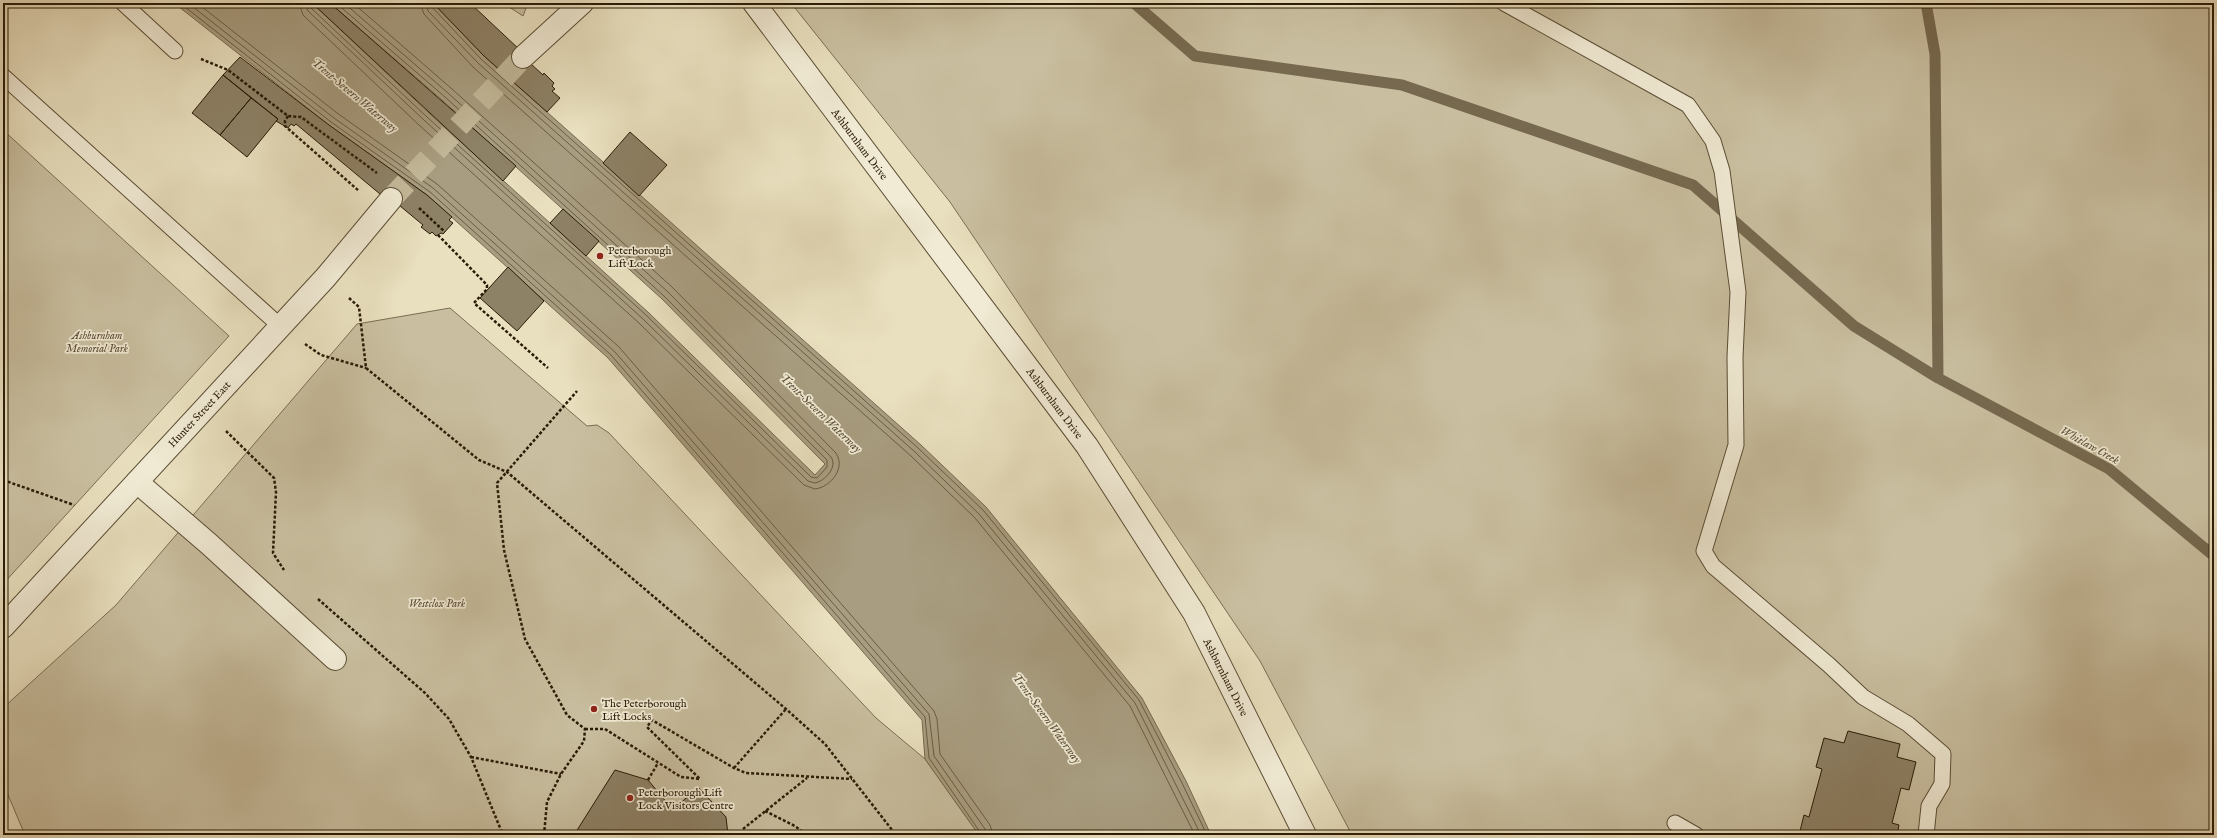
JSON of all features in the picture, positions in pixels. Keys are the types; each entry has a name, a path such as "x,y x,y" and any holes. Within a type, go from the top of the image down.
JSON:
{"street":[{"path":"523,57 582,3"},
{"name":"Ashburnham Drive","path":"754,3 1087,446 1194,613 1305,835"},
{"name":"Hunter Street East","path":"3,627 326,277 391,199"},
{"path":"137,482 209,544 335,659"}],"lane":[{"path":"123,3 175,51"},
{"path":"1504,3 1688,105 1713,141 1722,171 1734,247 1738,292 1735,357 1736,445 1704,551 1713,566 1829,665 1863,697 1908,724 1943,754 1942,784 1929,806 1926,835"},
{"path":"3,76 280,326"},
{"path":"1675,823 1696,835"}],"path":[{"path":"175,51 220,65 288,116 301,117 380,175"},
{"path":"288,116 284,121 285,126 364,195"},
{"path":"414,203 445,232"},
{"path":"438,235 487,285 487,289 474,303 548,368"},
{"path":"326,277 359,307 366,368"},
{"path":"280,326 321,355 366,368 479,460 507,472 826,744 896,835"},
{"path":"577,391 497,483 504,550 525,639 567,715 585,729 605,729 681,777 700,779 647,727 652,720 734,768 746,773 852,779"},
{"path":"204,410 274,478 276,492 273,554 286,571"},
{"path":"3,480 105,516"},
{"path":"315,597 425,693 449,719 471,757 503,835"},
{"path":"734,768 786,709"},
{"path":"544,835 547,802 561,774 584,741 585,729"},
{"path":"471,757 561,774"},
{"path":"648,780 658,762"},
{"path":"743,829 808,777"},
{"path":"765,811 795,826 807,835"}],"green space":[{"path":"503,3 528,3 523,16"},
{"path":"791,3 2214,3 2214,835 1352,835 1260,661 950,202"},
{"name":"Ashburnham Memorial Park","path":"3,130 229,336 3,584"},
{"name":"Westclox Park","path":"450,308 587,426 597,425 609,433 876,718 925,759 979,835 25,835 3,783 3,708 116,605 357,324"}],"water":[{"name":"Trent–Severn Waterway","path":"174,3 312,3 430,114 649,313 815,475 825,464 662,299 442,100 330,3 433,3 484,56 921,445 986,507 1142,698 1186,781 1211,835 979,835 925,759 922,720 608,358 427,195 329,125"}],"building":[{"path":"312,3 330,3 516,166 503,181"},
{"path":"433,3 470,3 521,51 519,53 554,83 552,86 555,89 552,91 560,98 547,112 484,56"},
{"path":"240,57 329,125 427,195 452,217 449,220 453,223 443,234 441,233 436,236 432,232 430,234 421,227 423,225 388,196 386,199 296,124 294,126 291,124 288,128 276,121 278,119 223,75"},
{"path":"223,75 251,98 220,135 192,113"},
{"path":"251,98 278,119 247,157 220,135"},
{"path":"630,132 667,165 639,196 603,163"},
{"path":"563,209 599,241 586,256 550,223"},
{"path":"508,267 544,301 517,331 480,298"},
{"path":"1848,731 1900,744 1897,757 1916,762 1909,790 1901,788 1892,823 1899,825 1897,835 1799,835 1804,815 1809,817 1822,769 1816,767 1824,738 1844,743"},
{"name":"Peterborough Lift Lock Visitors Centre","path":"615,770 648,780 673,810 698,787 726,817 728,835 574,835"}],"waterway":[{"name":"Whitlaw Creek","path":"1134,3 1195,56 1402,85 1693,185 1854,326 1938,378 2109,469 2214,556"},
{"path":"1926,3 1935,54 1938,378"}],"tunnel":[{"path":"391,199 523,57"}],"place":[{"name":"Peterborough Lift Lock","path":"600,256"},
{"name":"The Peterborough Lift Locks","path":"594,709"},
{"name":"Peterborough Lift Lock Visitors Centre","path":"630,798"}]}
